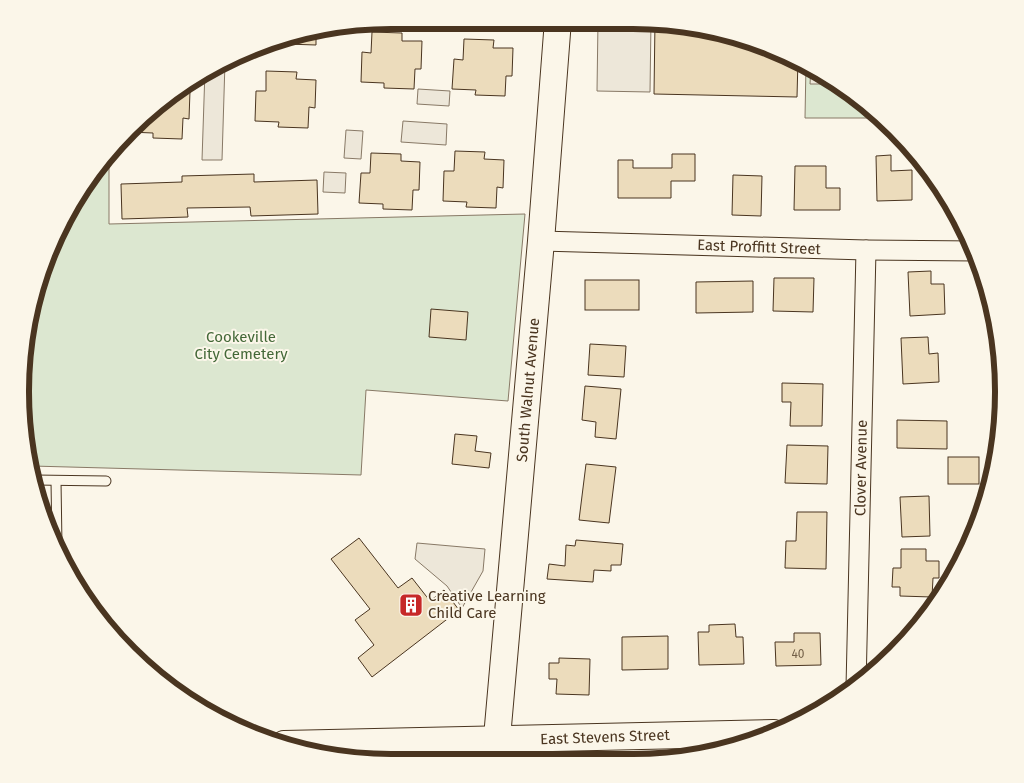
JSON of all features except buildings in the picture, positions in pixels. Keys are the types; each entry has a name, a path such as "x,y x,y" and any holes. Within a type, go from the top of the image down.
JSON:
{"street":[{"name":"South Walnut Avenue","path":"496,750 541,240 557,29"},
{"name":"East Proffitt Street","path":"541,240 866,250 967,251"},
{"name":"Clover Avenue","path":"856,676 866,250"},
{"name":"East Stevens Street","path":"311,745 496,750 751,734"}],"lane":[{"path":"40,480 106,481"},
{"path":"56,481 57,532"}],"green space":[{"path":"806,73 834,90 871,118 805,118"},
{"name":"Cookeville City Cemetery","path":"109,165 109,224 525,214 508,401 366,390 361,475 37,466 32,439 29,392 32,344 41,298 56,253 66,231 77,210"}],"shaded area":[{"path":"598,29 651,30 650,92 597,91"},
{"path":"225,69 222,160 202,160 205,80"},
{"path":"811,75 825,84 810,84"},
{"path":"418,89 450,91 449,106 417,104"},
{"path":"403,121 447,124 446,145 401,142"},
{"path":"346,130 363,131 361,159 344,158"},
{"path":"324,172 346,173 345,193 323,192"},
{"path":"417,543 485,549 483,571 462,608 447,586 415,559"}],"place":[{"name":"Creative Learning Child Care","path":"411,605"}]}
